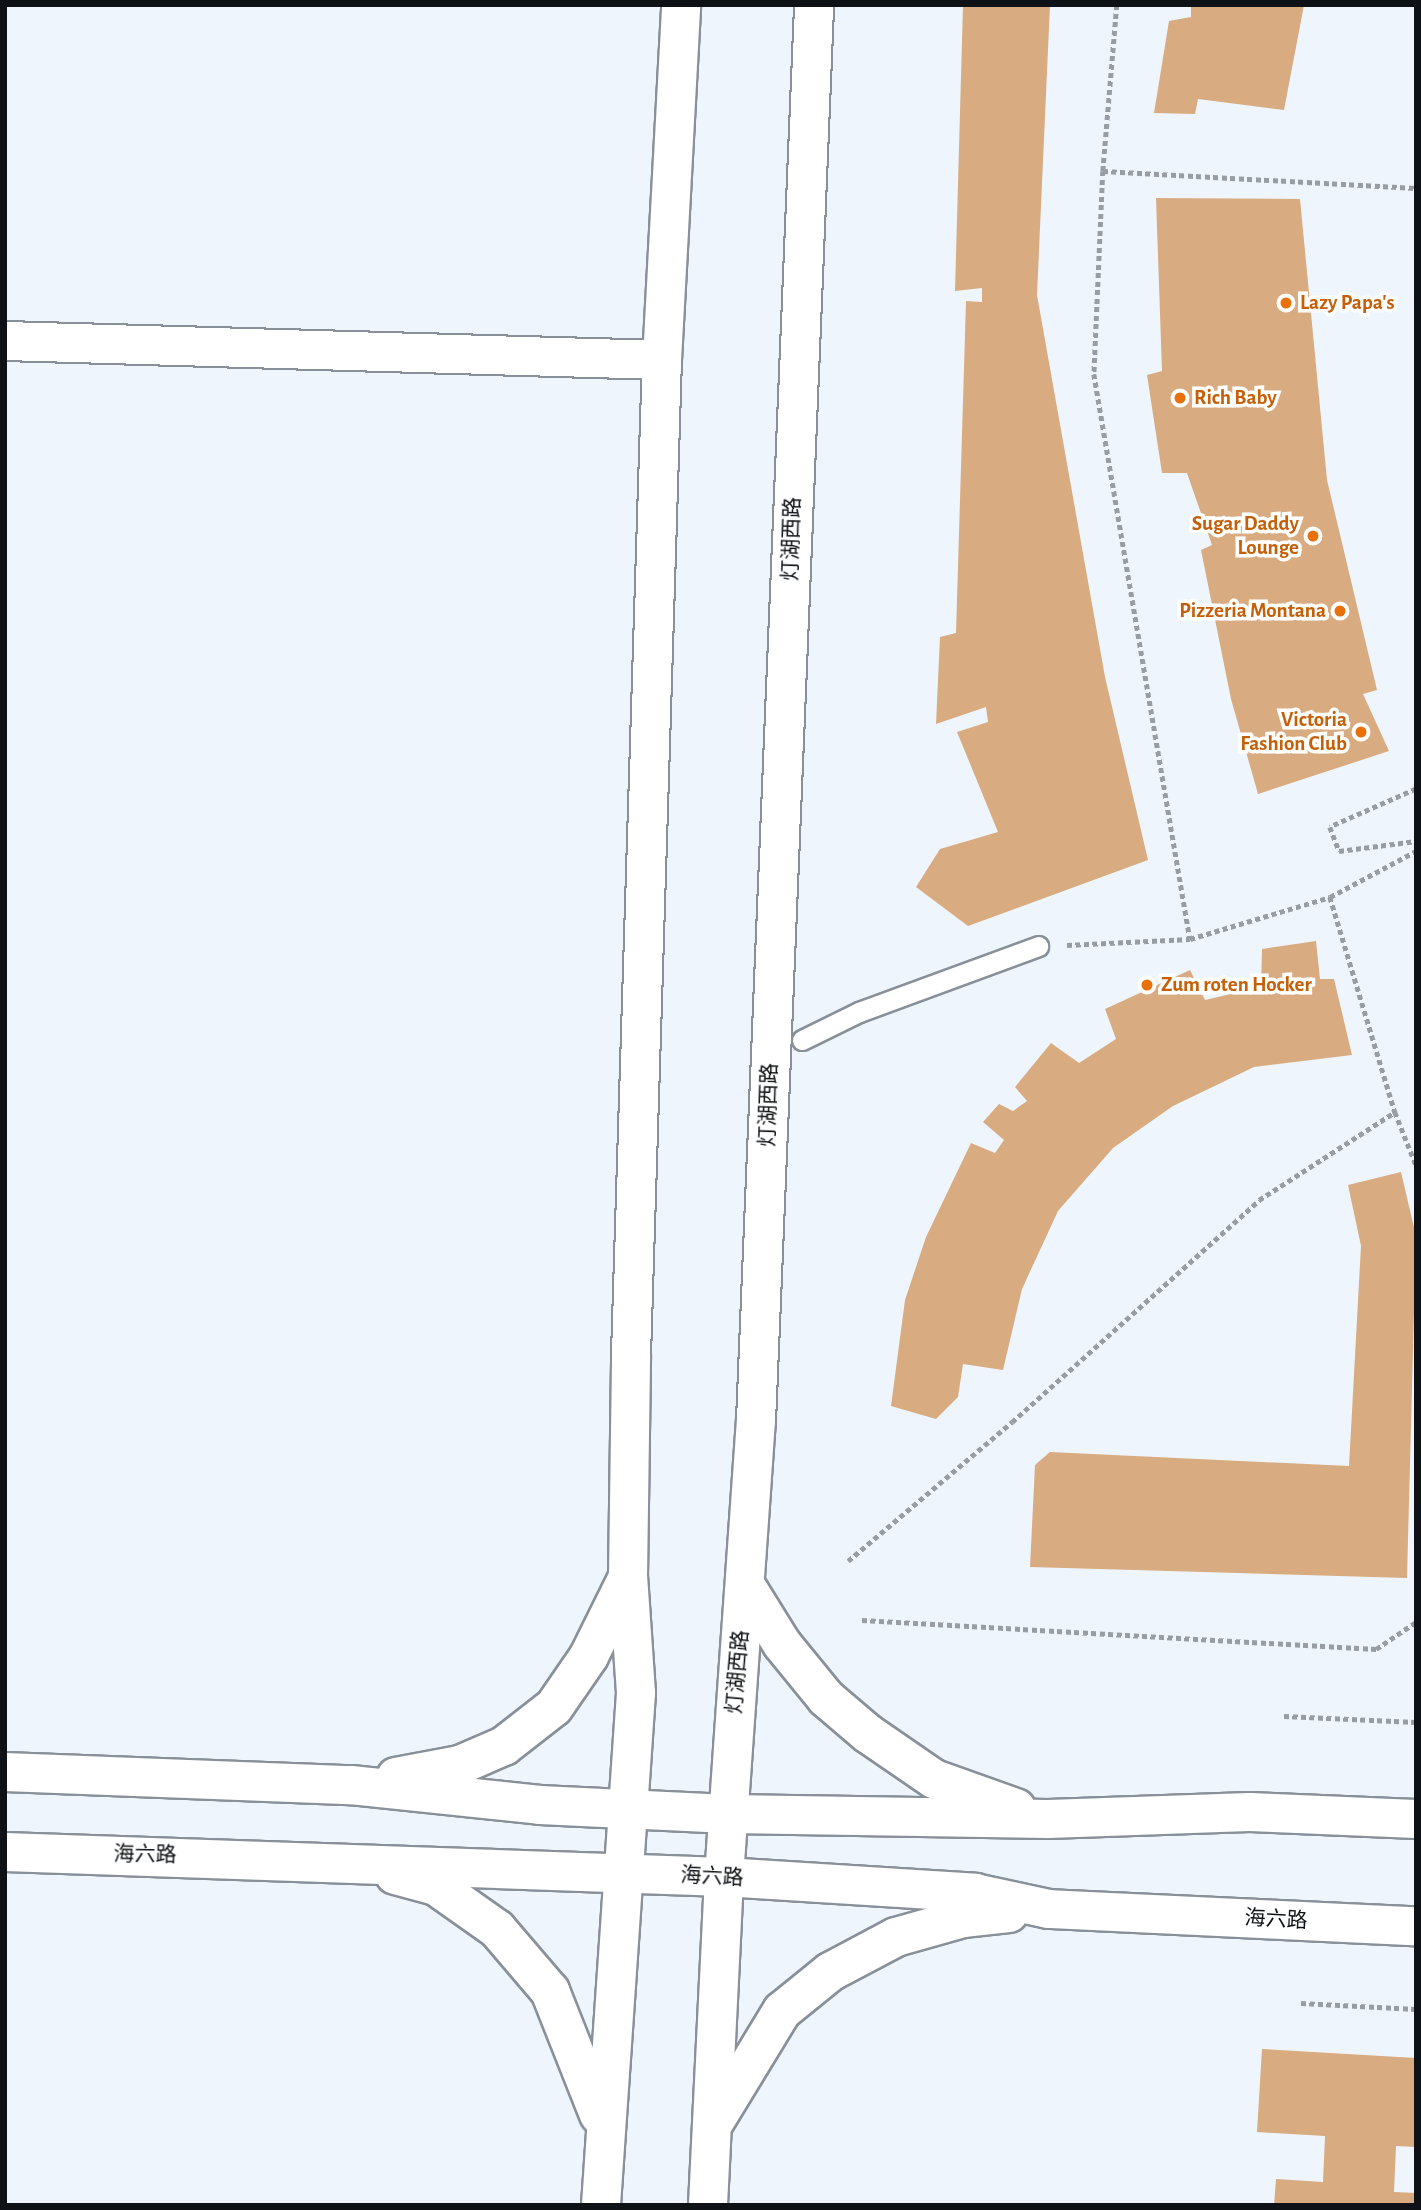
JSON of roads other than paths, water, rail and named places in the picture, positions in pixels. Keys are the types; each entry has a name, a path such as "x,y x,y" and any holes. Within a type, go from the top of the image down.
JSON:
{"main road":[{"path":"601,2205 603,2124 625,1873 636,1692 628,1577 662,360 681,5"},
{"name":"灯湖西路","path":"708,2205 724,1877 746,1586 814,5"},
{"path":"5,341 662,360"},
{"path":"351,1785 460,1765 504,1746 554,1707 589,1656 628,1577"},
{"path":"746,1586 782,1644 826,1698 867,1733 934,1779 1048,1819"},
{"path":"5,1772 351,1785 628,1810 729,1814 1048,1819 1250,1812 1416,1819"},
{"name":"海六路","path":"5,1852 343,1860 724,1877 975,1893 1049,1909 1416,1926"},
{"path":"343,1860 436,1886 497,1929 550,1991 603,2124"},
{"path":"712,2126 782,2011 830,1972 896,1937 963,1917 1049,1909"}],"lane":[{"path":"802,1040 859,1012 1038,946"}],"place":[{"name":"Lazy Papa's","path":"1286,303"},
{"name":"Rich Baby","path":"1180,398"},
{"name":"Sugar Daddy Lounge","path":"1313,536"},
{"name":"Pizzeria Montana","path":"1340,611"},
{"name":"Victoria Fashion Club","path":"1361,732"},
{"name":"Zum roten Hocker","path":"1147,985"}]}
